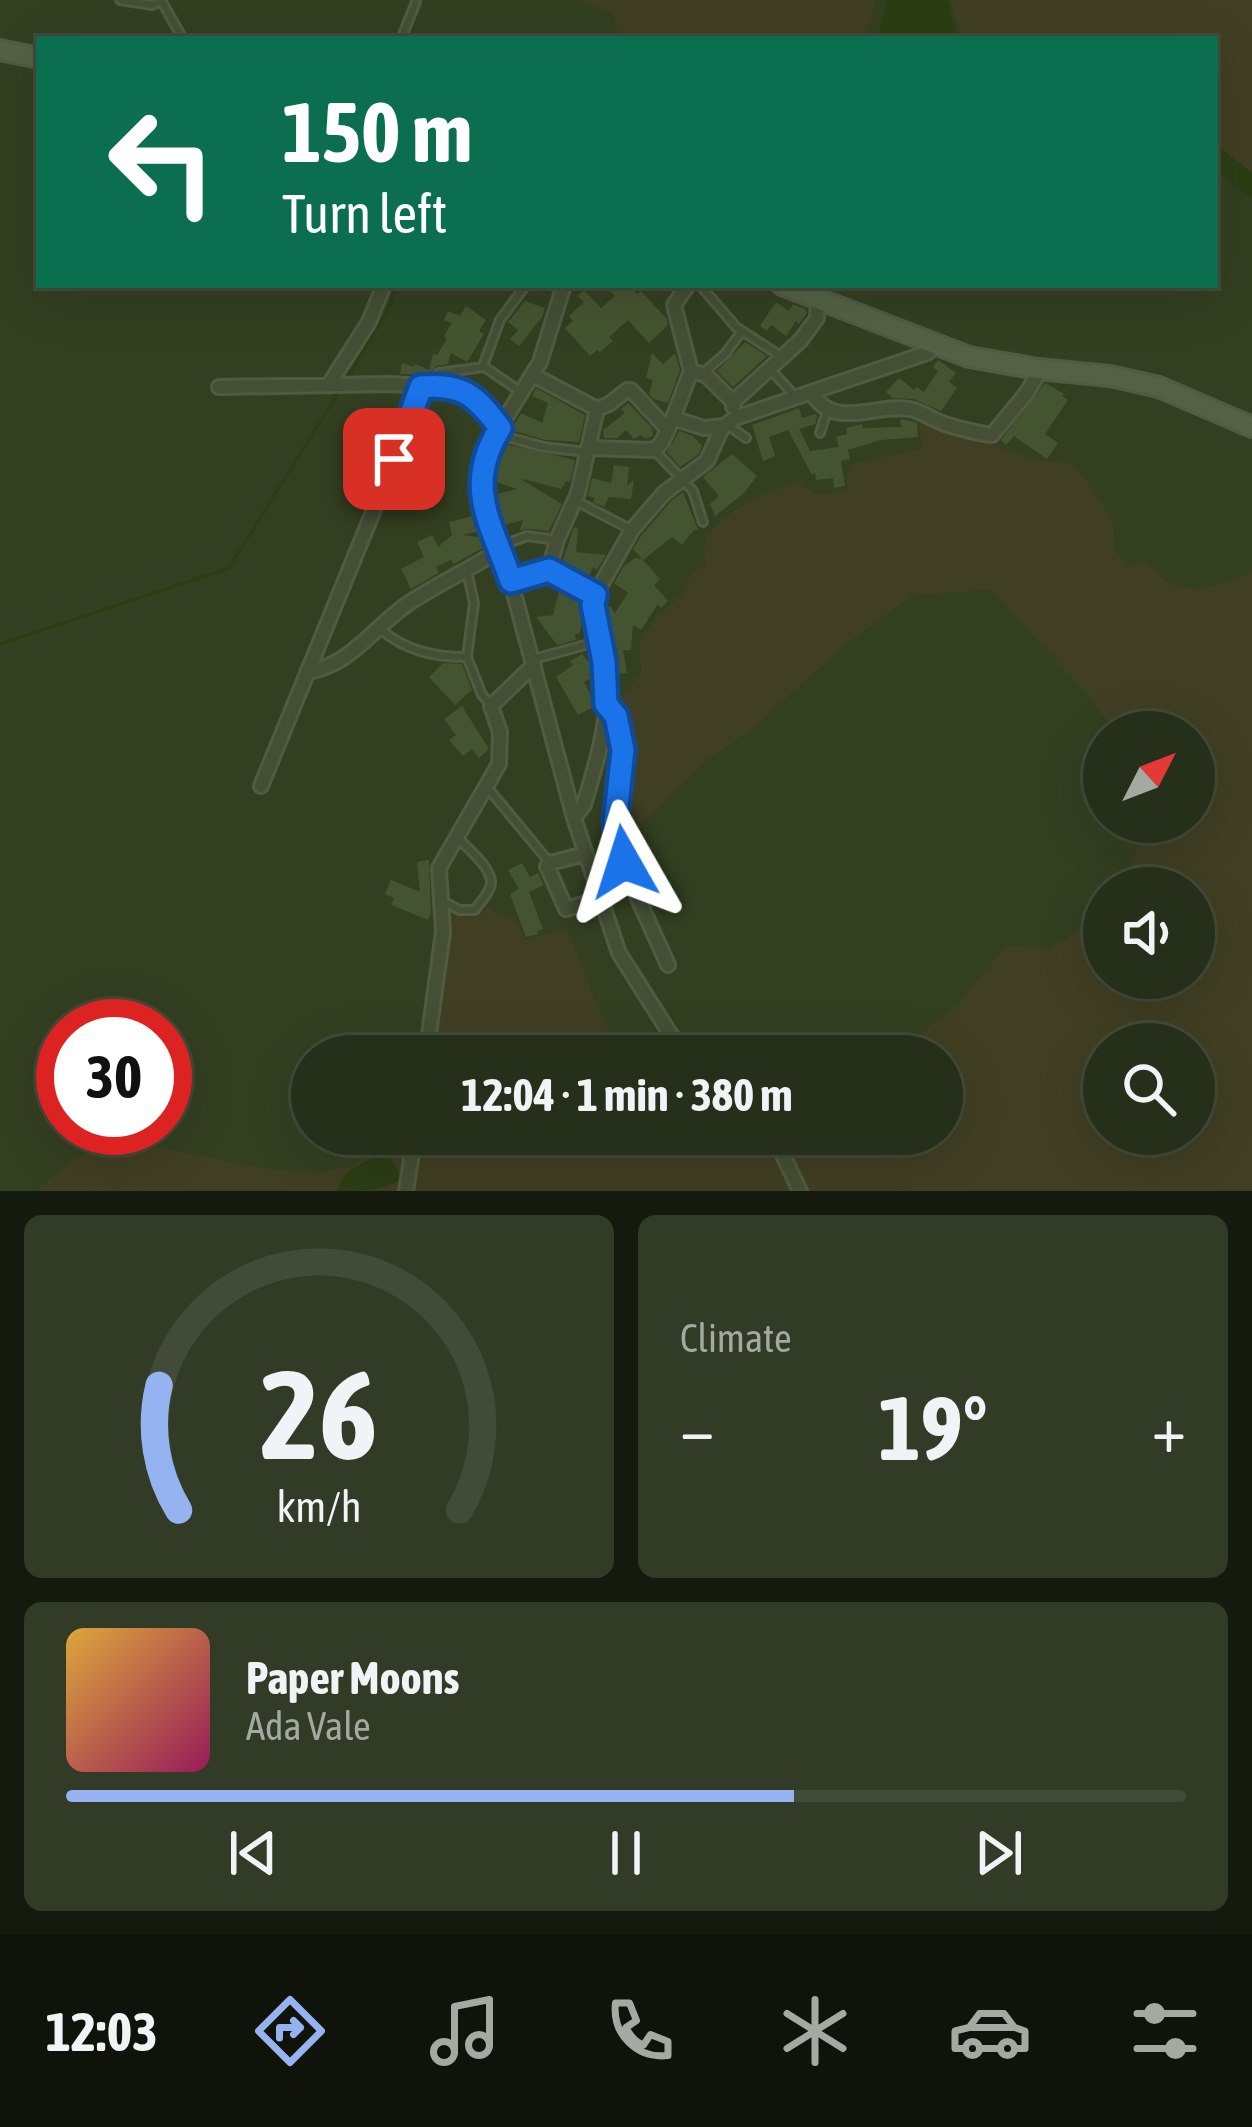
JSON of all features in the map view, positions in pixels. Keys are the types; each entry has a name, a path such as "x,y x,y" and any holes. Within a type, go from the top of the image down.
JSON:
{"main road":[{"path":"0,50 36,57"},
{"path":"790,288 969,357 1159,387 1252,427"}],"street":[{"path":"328,386 369,322 383,288"},
{"path":"563,288 545,350 486,461 482,499 511,581 600,899 620,953 671,1035"},
{"path":"686,288 674,305 697,372 733,402"},
{"path":"574,818 584,805 606,704 595,595 632,530 664,493 711,455 733,402 801,340 817,318 818,299"},
{"path":"595,595 549,570 556,539 574,501 597,409 631,390 670,424 704,428 927,353 936,345"},
{"path":"805,396 827,411 903,407 944,424 992,435 1041,370"},
{"path":"588,450 655,450 697,372"},
{"path":"533,375 597,409"},
{"path":"261,786 427,386"},
{"path":"219,387 452,386 479,402 499,431"},
{"path":"307,672 339,662 403,607 500,548"},
{"path":"429,1035 442,951 439,868 499,764 500,732 491,706 534,662"},
{"path":"606,704 616,716 623,750 617,838 668,965"},
{"path":"570,925 548,866 585,854"},
{"path":"566,909 600,899"},
{"path":"406,1191 412,1155"},
{"path":"783,1155 800,1191"}],"lane":[{"path":"120,0 152,5 161,1 181,36"},
{"path":"402,36 416,2"},
{"path":"484,367 500,320 524,288"},
{"path":"703,288 742,331 782,357"},
{"path":"697,372 725,355 742,331"},
{"path":"427,386 439,373 484,367 521,392"},
{"path":"770,369 805,396"},
{"path":"820,433 827,411"},
{"path":"727,423 746,438"},
{"path":"499,431 544,447 588,450"},
{"path":"655,450 698,500 703,522"},
{"path":"574,501 632,530"},
{"path":"500,548 527,536 556,539"},
{"path":"511,581 549,570"},
{"path":"467,571 474,603 467,657 491,706"},
{"path":"380,629 430,655 467,657"},
{"path":"534,662 600,641"},
{"path":"488,787 550,863"},
{"path":"439,900 459,910 475,910 490,888 485,870 457,837"}],"shaded area":[{"path":"580,0 874,0 872,19 863,36 619,36 612,12"},
{"path":"887,0 948,0 956,36 878,36"},
{"path":"950,0 1252,0 1252,178 1218,153 1218,36 961,36"},
{"path":"927,420 1031,459 1071,464 1113,522 1114,549 1129,565 1147,563 1171,584 1201,588 1252,571 1252,1191 809,1191 792,1155 963,1155 963,1035 917,1035 954,1009 1007,945 1050,949 1083,928 1083,999 1215,999 1215,867 1132,867 1139,843 1215,843 1215,711 1100,711 992,590 913,595 851,640 748,732 706,761 625,840 634,749 620,698 641,673 639,642 683,593 691,573 706,564 704,546 710,533 744,505 797,481 816,495 846,491 848,468 855,463 922,449 919,421"},
{"path":"488,906 516,921 525,940 566,929 611,1035 438,1035 449,945 446,912 480,916"},
{"path":"192,1154 316,1173 350,1167 367,1155 416,1159 417,1155 776,1155 793,1191 36,1191 84,1155"},
{"path":"385,1155 402,1179 380,1188 336,1191 346,1173"}],"building":[{"path":"608,288 641,291 668,325 649,343 628,320 609,337 613,341 590,356 565,328 573,321 569,316 584,302 578,296 584,290 601,308 615,296"},
{"path":"525,301 545,308 519,346 510,339 518,330 508,322"},
{"path":"776,302 789,311 793,304 807,313 786,336 771,325 767,331 760,326"},
{"path":"466,306 486,320 479,331 484,334 467,362 451,353 448,364 436,366 430,375 400,374 402,363 429,370 433,354 437,355 447,339 444,336 452,323 444,320 448,311 460,316"},
{"path":"745,342 767,356 733,387 717,371"},
{"path":"652,353 663,364 676,356 680,370 668,403 649,394 653,380 646,378"},
{"path":"938,360 956,373 949,382 957,388 941,411 886,392 899,378 924,392 938,371 933,367"},
{"path":"1045,383 1068,400 1045,434 1058,443 1047,459 1014,436 1006,445 1001,440"},
{"path":"536,388 585,415 579,442 545,440 511,430 521,413 542,423 548,403 532,396"},
{"path":"628,403 652,428 653,436 634,439 626,430 617,438 604,438 603,430 625,413 621,409"},
{"path":"799,408 802,418 816,414 815,424 799,429 810,451 839,447 836,437 847,434 846,428 862,424 863,428 901,427 900,419 917,422 918,437 881,440 848,450 850,459 841,461 845,486 834,488 833,478 816,480 812,475 788,430 769,437 775,456 763,461 752,425"},
{"path":"679,431 702,446 699,454 680,467 667,452"},
{"path":"505,444 575,460 570,482 561,489 519,478 562,504 549,531 520,530 523,520 501,526 493,495 517,489 496,482"},
{"path":"732,454 757,476 715,516 710,504 719,496 703,477"},
{"path":"614,465 629,467 627,486 634,480 631,499 609,497 604,507 588,496 592,478 611,483"},
{"path":"683,492 698,530 682,545 672,537 643,560 633,549"},
{"path":"473,516 481,531 463,535 484,538 486,546 454,564 451,560 436,567 439,573 411,589 401,569 424,557 417,542 432,535 438,547 452,535 449,522"},
{"path":"574,527 578,528 576,552 606,555 588,579 561,565"},
{"path":"635,558 642,559 660,579 654,585 668,601 661,608 658,604 641,630 633,625 631,650 623,650 627,673 616,674 610,647 617,646 608,635 612,633 606,626 605,610 610,606 615,613 628,593 614,583"},
{"path":"544,579 584,601 576,640 557,645 536,617 553,615 559,591 547,585 525,593 523,586"},
{"path":"582,654 594,668 584,682 596,706 578,715 556,677"},
{"path":"443,663 462,664 472,690 455,705 429,677"},
{"path":"462,706 489,749 479,758 472,749 463,756 449,740 456,735 444,719"},
{"path":"429,860 428,920 391,905 394,898 385,894 391,880 420,892 417,862"},
{"path":"522,863 530,877 538,873 544,885 529,892 543,929 526,937 510,894 519,889 508,870"}],"waterway":[{"path":"1218,159 1252,186"},
{"path":"347,379 388,310 395,288"},
{"path":"0,644 229,568 342,387"}],"route":[{"path":"394,459 421,387 452,386 466,392 500,428 486,461 482,499 511,581 549,570 595,595 606,704 616,716 623,750 615,823 624,862"}]}
